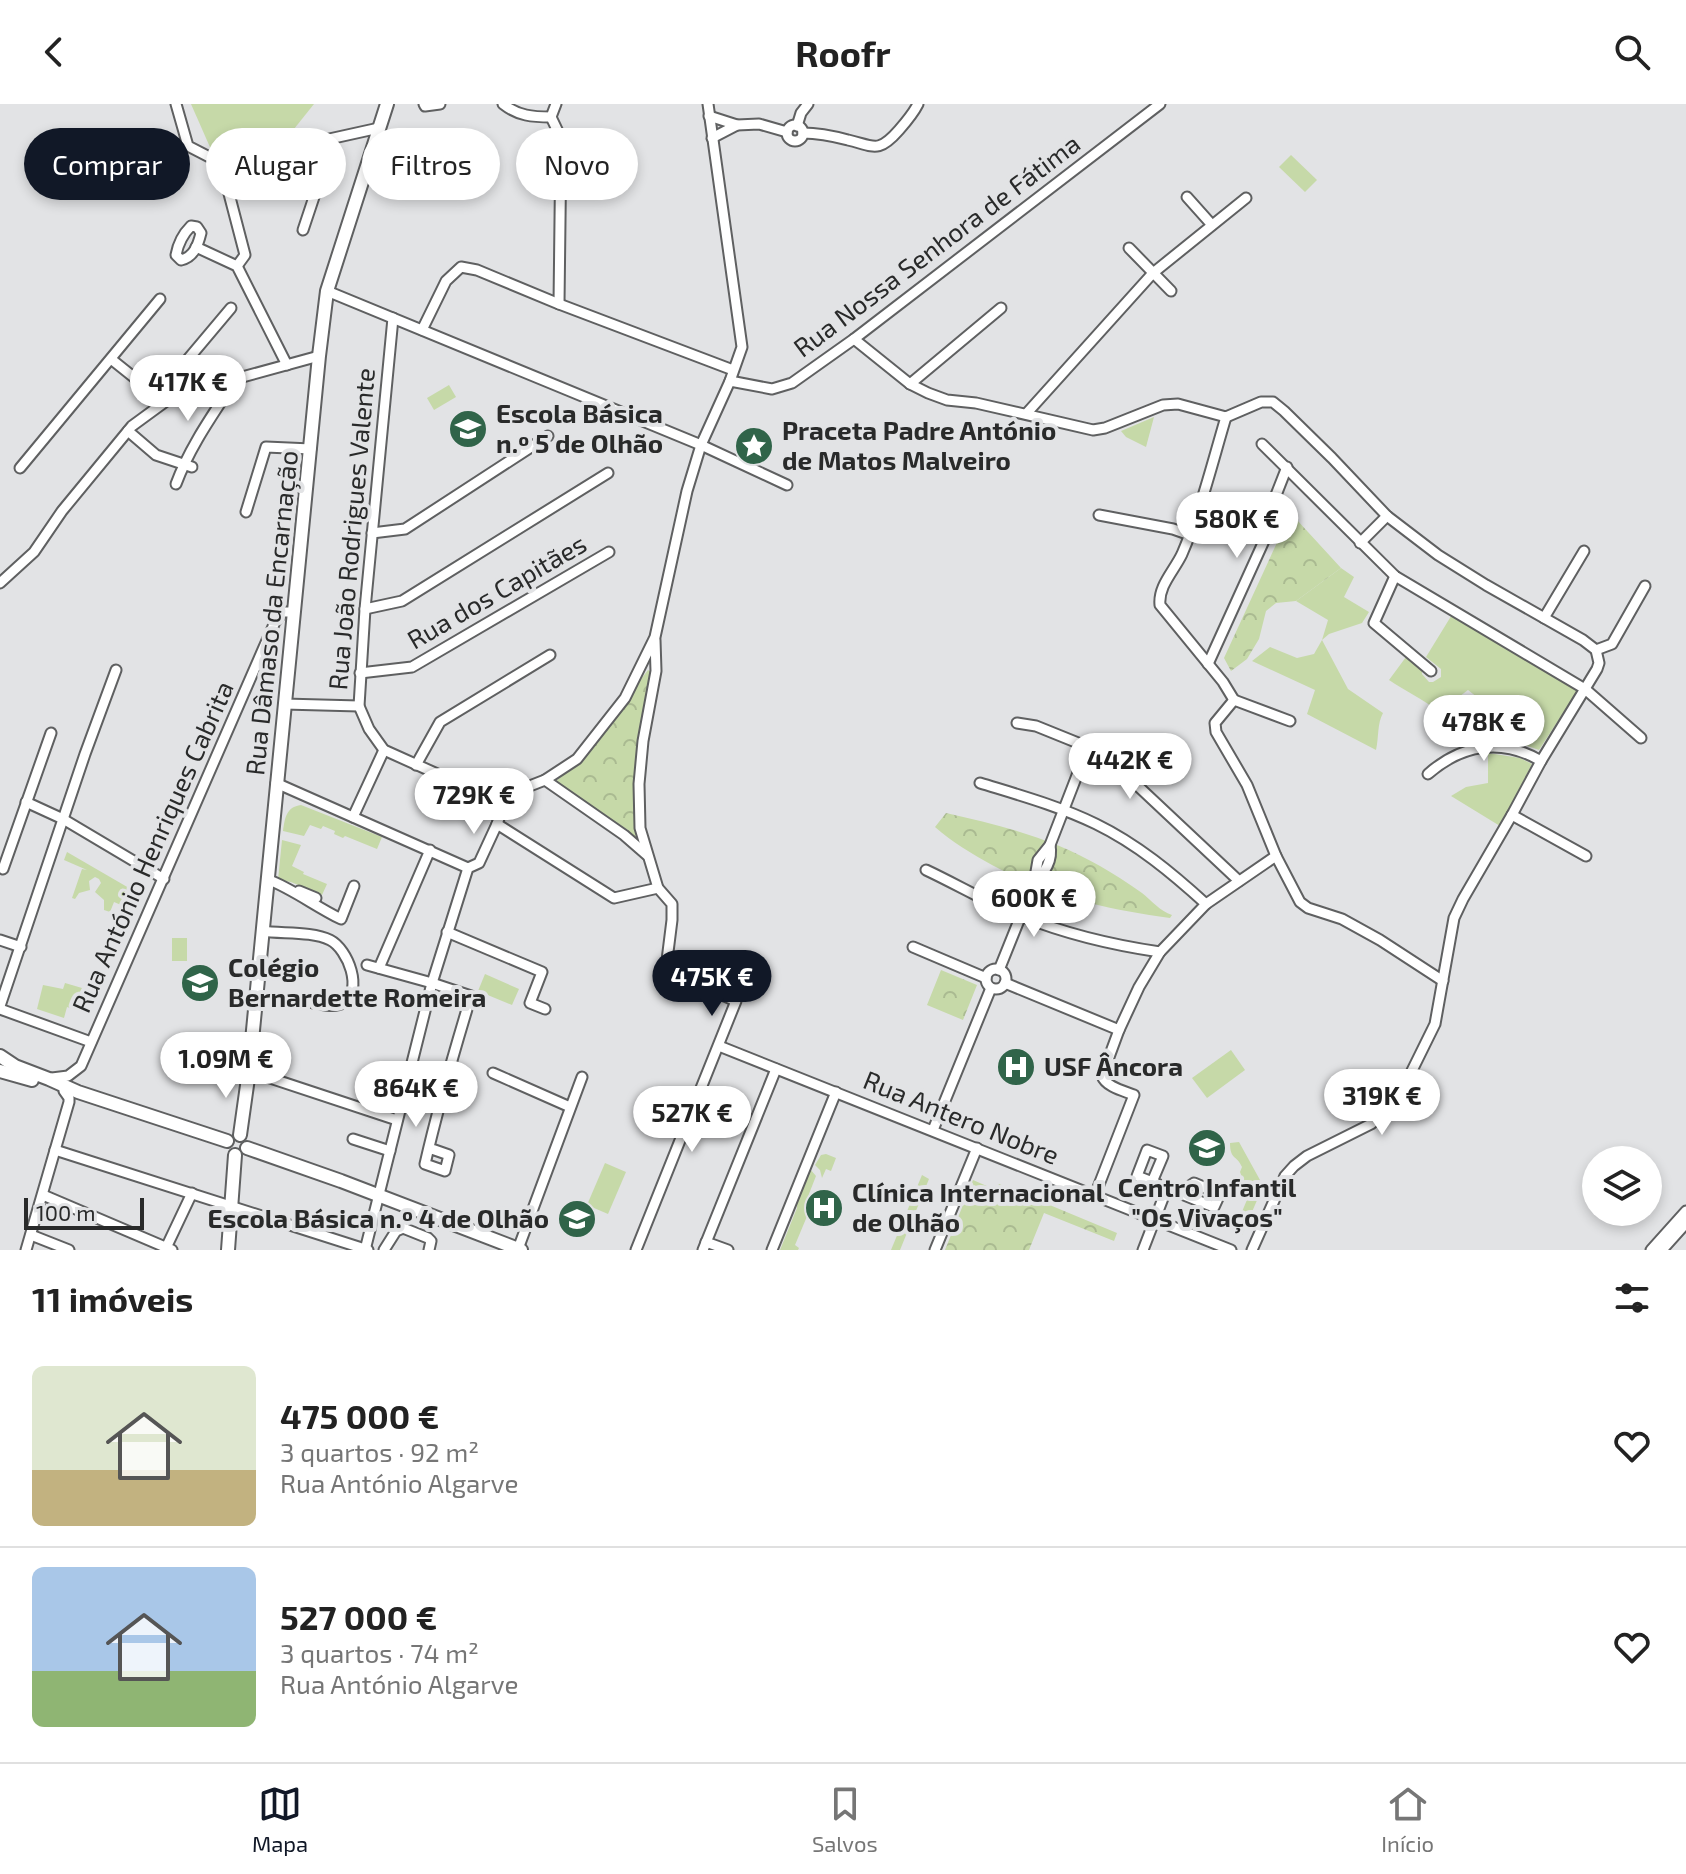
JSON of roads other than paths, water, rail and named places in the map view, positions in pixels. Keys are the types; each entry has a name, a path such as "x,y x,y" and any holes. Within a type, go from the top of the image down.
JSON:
{"main road":[{"name":"Rua Dâmaso da Encarnação","path":"379,128 387,104"},
{"name":"Rua Dâmaso da Encarnação","path":"240,1135 327,291 362,181"},
{"path":"0,1056 15,1066 78,1092 227,1141"},
{"path":"0,1071 64,1091 78,1092"},
{"path":"227,1141 234,1135 240,1135 247,1141 241,1152 228,1250"},
{"path":"227,1141 228,1150 379,1195 519,1249"},
{"path":"1660,1250 1686,1221"}],"street":[{"path":"176,104 188,146 206,155"},
{"path":"424,104 440,104"},
{"path":"503,104 531,117 551,117"},
{"path":"556,104 551,117 561,138 559,304"},
{"path":"55,1150 366,1250 432,983 468,868 479,863 504,804 522,789 545,780 577,759 625,698 655,637 682,514 701,445 742,347 708,104"},
{"path":"800,129 801,113 808,104"},
{"path":"709,116 737,125 759,124 787,132 790,127 850,140 867,147 890,139 918,104"},
{"name":"Rua Nossa Senhora de Fátima","path":"730,381 772,389 792,383 1160,104"},
{"path":"712,138 737,125"},
{"path":"1187,197 1212,225"},
{"path":"1026,414 1153,273 1246,198"},
{"path":"231,200 245,255 237,266"},
{"path":"303,230 313,200"},
{"path":"196,247 237,266 287,365"},
{"path":"1129,248 1171,291"},
{"path":"422,330 446,281 461,267 477,270 733,370"},
{"path":"327,291 701,445 787,485"},
{"path":"20,468 160,299"},
{"path":"0,583 34,552 62,511 132,426 161,399 231,308"},
{"path":"910,384 1001,308"},
{"name":"Rua João Rodrigues Valente","path":"384,750 369,729 359,706 365,609 393,318"},
{"path":"854,339 910,384 947,400 976,403 1093,430 1163,405 1178,404 1226,417 1261,402 1273,402 1387,516 1438,555 1596,650 1599,663 1454,918 1435,1024 1399,1097 1371,1124 1307,1156 1294,1166 1285,1176 1252,1250"},
{"path":"161,399 319,356"},
{"path":"111,359 161,399"},
{"path":"176,484 236,379"},
{"path":"1226,417 1205,494 1178,563 1161,593 1160,605 1234,700 1290,721"},
{"path":"128,431 156,455 188,466"},
{"path":"372,533 405,529 548,436"},
{"path":"1262,444 1395,576 1585,689 1641,738"},
{"path":"246,512 266,447 311,449"},
{"path":"1208,664 1268,532 1276,495 1287,467"},
{"path":"365,609 402,601 608,473"},
{"path":"1099,515 1190,535"},
{"path":"1360,543 1387,516"},
{"path":"1544,618 1584,551"},
{"name":"Rua dos Capitães","path":"360,673 412,667 609,552"},
{"path":"1395,576 1374,623 1431,671"},
{"path":"1596,650 1612,644 1645,586"},
{"name":"Rua António Henriques Cabrita","path":"49,1079 68,1076 81,1066 275,622 283,612 294,612"},
{"path":"636,1250 736,1001 669,972 667,960 672,904 658,888 640,828 639,784 643,741 656,671 655,637"},
{"path":"416,765 440,722 550,655"},
{"path":"91,1042 0,1008 116,670"},
{"path":"1234,700 1215,723 1216,732 1247,785 1295,894 1308,908 1342,919 1443,981"},
{"path":"284,704 359,706"},
{"path":"1017,723 1036,726 1088,747 1124,773 1239,881"},
{"path":"3,869 51,733"},
{"path":"999,970 1034,883 1048,866 1052,852 1050,845 1088,747"},
{"path":"1428,774 1449,758 1476,747 1507,748 1541,761"},
{"path":"353,817 384,750 504,804"},
{"path":"545,780 624,835 647,855"},
{"path":"276,783 468,868"},
{"path":"980,783 1097,824 1141,850 1206,904"},
{"path":"26,802 63,819 164,879"},
{"path":"1512,815 1586,856"},
{"path":"497,824 614,898 658,888"},
{"path":"379,968 430,850"},
{"path":"1095,1195 1134,1095 1107,1084 1102,1076 1139,987 1160,952 1206,904 1276,856"},
{"path":"926,870 1020,916 1051,927 1120,946 1160,952"},
{"path":"267,879 341,919 354,886"},
{"path":"288,889 316,898"},
{"path":"262,931 326,938 340,948 351,965 353,978 347,1000 341,1005 332,1006 313,1003"},
{"path":"447,932 542,972 530,1003 545,1009"},
{"path":"0,940 21,947"},
{"path":"913,947 1000,988 1005,983 1005,977 999,970"},
{"path":"367,965 471,996 441,1094 429,1148"},
{"path":"933,1130 989,983 989,972 999,970"},
{"path":"1005,983 1119,1030"},
{"name":"Rua Antero Nobre","path":"719,1046 1231,1250"},
{"path":"728,1250 704,1246 776,1069"},
{"path":"249,1071 397,1120"},
{"path":"493,1073 570,1107"},
{"path":"519,1249 582,1077"},
{"path":"408,1084 441,1094"},
{"path":"26,1250 69,1102 64,1091"},
{"path":"772,1250 836,1092"},
{"path":"353,1139 390,1151"},
{"path":"935,1250 977,1148"},
{"path":"1152,1182 1180,1193"},
{"path":"1143,1250 1167,1188"},
{"path":"43,1195 168,1249 192,1193"},
{"path":"1651,1250 1686,1211"},
{"path":"384,1250 393,1234 403,1228 428,1238 431,1241 429,1250"},
{"path":"31,1235 69,1250"}],"place":[{"name":"Escola Básica n.º 5 de Olhão","path":"468,429"},
{"name":"Praceta Padre António de Matos Malveiro","path":"754,446"},
{"name":"Colégio Bernardette Romeira","path":"200,983"},
{"name":"USF Âncora","path":"1016,1067"},
{"name":"Centro Infantil \"Os Vivaços\"","path":"1207,1148"},
{"name":"Clínica Internacional de Olhão","path":"824,1208"},
{"name":"Escola Básica n.º 4 de Olhão","path":"577,1219"}]}
